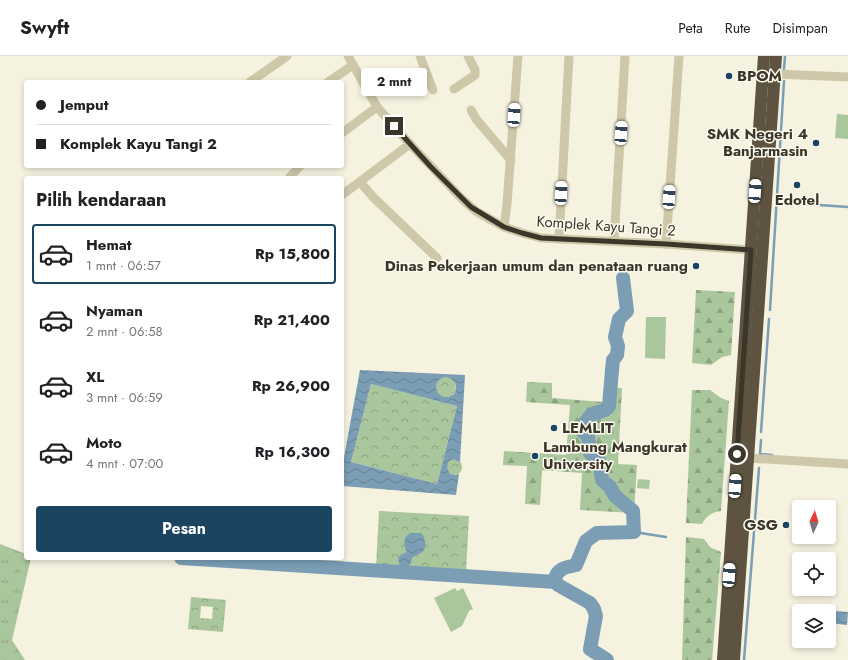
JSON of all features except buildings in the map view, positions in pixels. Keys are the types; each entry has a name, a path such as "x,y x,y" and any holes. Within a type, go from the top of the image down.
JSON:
{"highway":[{"path":"723,660 764,56"},
{"path":"734,660 776,56"}],"street":[{"path":"253,80 286,56"},
{"name":"Komplek Kayu Tangi 2","path":"348,56 377,107 410,144 463,200 477,212 504,227 541,238 751,250"},
{"path":"420,56 433,90"},
{"path":"454,89 476,74 468,56"},
{"path":"504,227 511,160 518,56"},
{"path":"559,238 569,56"},
{"path":"614,241 626,56"},
{"path":"666,244 679,56"},
{"path":"331,80 353,65"},
{"path":"775,74 848,78"},
{"path":"344,132 377,107"},
{"path":"470,110 511,160"},
{"path":"344,194 410,144"},
{"path":"291,176 298,168"},
{"path":"360,182 374,198 437,258"},
{"path":"748,458 848,464"}],"green space":[{"path":"837,114 848,115 848,139 835,138"},
{"path":"696,290 735,292 731,355 722,357 711,365 692,363"},
{"path":"646,317 666,317 665,359 645,358"},
{"path":"446,377 453,380 456,387 453,394 446,397 439,394 436,387 439,380"},
{"path":"527,382 552,383 552,398 603,402 604,387 622,388 618,464 637,465 634,513 580,510 582,473 542,470 540,505 525,504 527,466 503,465 504,451 566,455 570,405 526,402"},
{"path":"371,384 457,406 437,484 351,462"},
{"path":"692,390 710,390 721,398 729,401 721,511 710,515 702,524 686,523"},
{"path":"454,459 460,461 462,467 460,473 454,475 448,473 446,467 448,461"},
{"path":"638,479 650,480 649,489 637,488"},
{"path":"379,511 469,516 466,572 376,567"},
{"path":"686,537 704,539 710,547 721,552 712,660 682,660"},
{"path":"0,544 24,553 24,560 31,560 12,640 25,660 0,660"},
{"path":"455,588 457,591 463,588 473,609 469,611 462,626 451,632 434,598"},
{"path":"191,597 226,600 223,632 188,629","holes":["201,606 213,607 212,619 200,618"]}],"water":[{"path":"360,370 465,375 460,462 453,459 448,462 447,468 450,474 459,474 456,495 344,486 344,457","holes":["446,377 452,379 456,386 454,394 449,397 440,395 437,391 437,383 440,379","371,384 457,406 437,484 351,462"]},
{"path":"411,533 422,534 424,537 425,548 424,551 412,558 409,565 404,569 400,569 398,558 400,555 407,552 404,541 406,536"},
{"path":"836,611 848,612 847,625 836,624"}],"waterway":[{"path":"784,69 785,56"},
{"path":"770,310 784,81"},
{"path":"777,202 848,207"},
{"path":"607,660 590,649 596,616 594,609 590,603 558,585 555,580 559,571 576,565 586,541 597,533 634,532 633,511 615,496 610,487 602,480 599,461 590,453 588,436 583,432 582,426 592,414 605,410 609,406 613,360 617,355 618,346 615,337 619,319 627,311 623,278"},
{"path":"761,432 769,319"},
{"path":"761,440 760,454 772,455"},
{"path":"744,660 759,468"},
{"path":"634,532 666,537"},
{"path":"212,560 556,582"}],"place":[{"name":"BPOM","path":"729,76"},
{"name":"SMK Negeri 4 Banjarmasin","path":"816,143"},
{"name":"Edotel","path":"797,185"},
{"name":"Dinas Pekerjaan umum dan penataan ruang","path":"696,266"},
{"name":"LEMLIT","path":"554,428"},
{"name":"Lambung Mangkurat University","path":"535,456"},
{"name":"GSG","path":"786,525"}],"route":[{"path":"394,126 463,200 477,212 504,227 541,238 751,250 737,454"}]}
